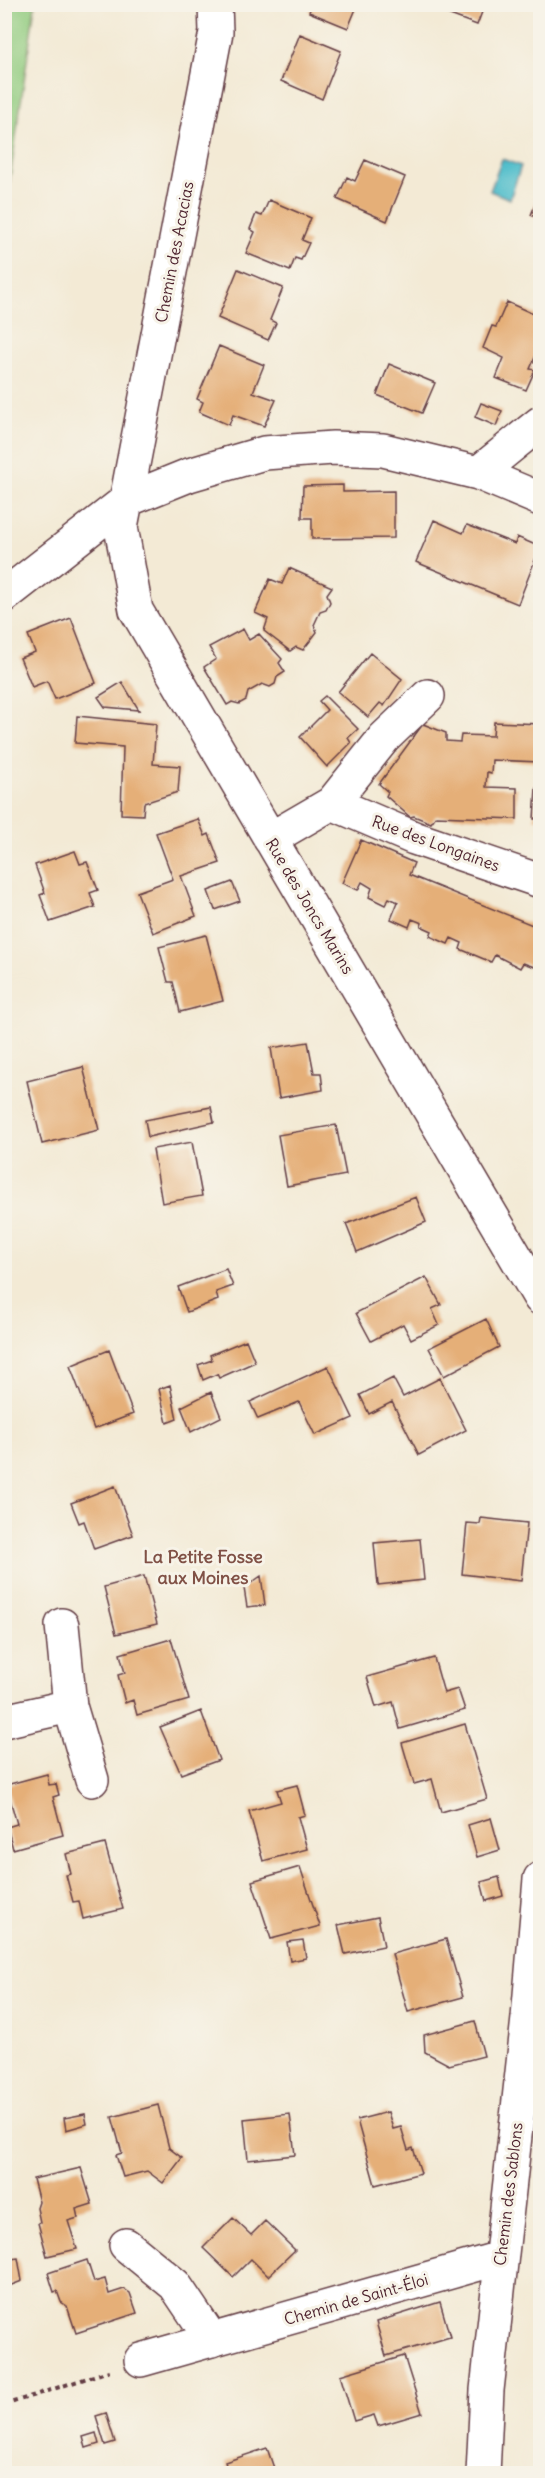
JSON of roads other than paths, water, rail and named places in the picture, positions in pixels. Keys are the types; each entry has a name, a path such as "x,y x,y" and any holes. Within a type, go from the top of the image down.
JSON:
{"street":[{"name":"Chemin des Acacias","path":"127,500 216,32 215,4"},
{"path":"478,473 540,423"},
{"path":"4,596 127,500 220,465 276,452 333,448 383,450 478,473 540,499"},
{"name":"Rue des Joncs Marins","path":"127,500 122,527 135,610 540,1298"},
{"path":"270,839 332,803 384,738 428,696"},
{"name":"Rue des Longaines","path":"332,803 414,838 540,882"},
{"path":"62,1625 70,1706 92,1780"},
{"path":"4,1721 70,1706"},
{"name":"Chemin des Sablons","path":"483,2474 487,2390 528,2018 540,1879"},
{"path":"126,2245 175,2285 212,2340"},
{"name":"Chemin de Saint-Éloi","path":"141,2360 500,2258"}],"water":[{"path":"502,159 521,166 510,199 490,191"}],"district":[{"name":"La Petite Fosse aux Moines","path":"203,1566"}]}
